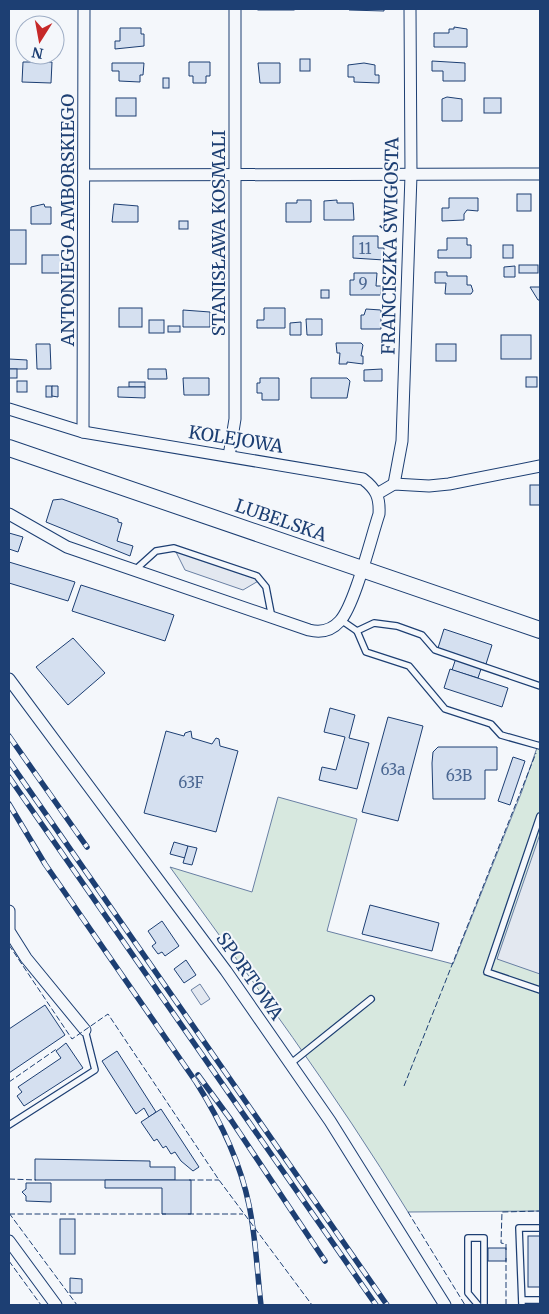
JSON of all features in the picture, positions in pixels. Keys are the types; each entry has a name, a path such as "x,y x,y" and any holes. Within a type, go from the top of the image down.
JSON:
{"main road":[{"name":"LUBELSKA","path":"9,448 540,630"}],"street":[{"name":"ANTONIEGO AMBORSKIEGO","path":"83,432 84,9"},
{"name":"STANISŁAWA KOSMALI","path":"229,456 235,418 235,9"},
{"name":"FRANCISZKA ŚWIGOSTA","path":"394,484 402,441 411,175 410,9"},
{"path":"84,175 540,174"},
{"name":"KOLEJOWA","path":"9,409 83,432 357,477 372,486 378,494"},
{"path":"9,514 67,548 314,632 324,632 341,620 361,569 379,514 378,494 394,484 429,486 448,484 540,466"},
{"name":"SPORTOWA","path":"9,679 226,972 330,1121 445,1305"},
{"path":"9,911 9,930 26,958 85,1030"},
{"path":"9,1241 56,1305"}],"lane":[{"path":"134,571 156,552 174,548 257,576 266,587 272,618"},
{"path":"341,620 356,631 366,652 409,666 445,709 491,724 501,735 540,746"},
{"path":"356,631 374,623 397,626 422,635 435,650 540,686"},
{"path":"540,816 487,972 540,990"},
{"path":"290,1064 371,1000"},
{"path":"9,1125 95,1070 85,1030"},
{"path":"540,1228 519,1228 522,1303 540,1300"},
{"path":"478,1305 468,1293 468,1238 484,1238 484,1305"}],"shaded area":[{"path":"174,548 260,580 243,590 185,570"},
{"path":"540,739 540,1211 408,1212 323,1081 170,867 252,892 278,797 357,819 327,931 453,964 522,791"},
{"path":"540,834 540,974 497,959"},
{"path":"200,984 210,999 201,1005 191,990"}],"building":[{"path":"294,9 294,10 258,10"},
{"path":"384,9 384,11 349,10"},
{"path":"454,27 467,29 467,47 434,47 434,33 449,33 449,29 454,29"},
{"path":"120,28 141,28 141,34 144,34 144,46 115,49 115,41 120,41"},
{"path":"300,59 310,59 310,71 300,71"},
{"path":"432,61 465,63 465,81 443,81 443,71 432,71"},
{"path":"189,62 210,62 210,76 206,76 206,83 193,83 193,76 189,76"},
{"path":"112,63 144,63 140,82 119,81 119,71 112,71"},
{"path":"258,63 280,63 280,83 260,83"},
{"path":"364,63 375,65 375,75 379,75 379,83 354,82 354,77 348,77 348,65"},
{"path":"23,65 52,65 51,83 22,82"},
{"path":"163,78 169,78 169,88 163,88"},
{"path":"447,97 462,99 462,121 442,121 442,99"},
{"path":"116,98 136,98 136,116 116,116"},
{"path":"484,98 501,98 501,113 484,113"},
{"path":"517,194 531,194 531,211 517,211"},
{"path":"449,198 478,198 478,211 467,210 464,214 464,220 442,221 442,208 449,208"},
{"path":"297,200 311,200 311,222 286,222 286,203 297,203"},
{"path":"337,200 337,203 353,203 354,220 324,220 324,201"},
{"path":"44,204 45,207 51,207 51,224 31,224 31,207"},
{"path":"114,204 138,206 138,222 112,222"},
{"path":"179,221 188,221 188,229 179,229"},
{"path":"9,230 26,230 26,264 9,264"},
{"path":"353,236 378,236 378,248 384,248 384,260 353,258"},
{"path":"447,238 467,238 467,245 471,245 471,258 438,258 438,250 447,250"},
{"path":"503,245 513,245 513,258 503,258"},
{"path":"42,255 62,255 62,273 42,273"},
{"path":"519,265 538,265 538,273 519,273"},
{"path":"515,266 515,277 504,277 504,267"},
{"path":"435,272 447,272 447,276 467,276 467,285 471,285 473,291 471,294 445,294 446,283 435,283"},
{"path":"354,273 377,273 376,286 381,286 381,295 350,295 350,280 354,280"},
{"path":"530,287 540,287 540,300 538,300"},
{"path":"321,290 329,290 329,298 321,298"},
{"path":"119,308 142,308 142,327 119,327"},
{"path":"264,308 285,308 285,328 257,328 257,320 264,320"},
{"path":"366,309 381,310 381,329 361,329 361,315 364,315"},
{"path":"183,310 210,312 210,327 183,327"},
{"path":"306,319 322,319 322,335 307,335"},
{"path":"149,320 164,320 164,333 149,333"},
{"path":"301,322 301,335 290,335 290,323"},
{"path":"168,326 180,326 180,332 168,332"},
{"path":"501,335 531,335 531,359 501,359"},
{"path":"336,343 361,343 363,345 361,356 363,356 363,364 347,362 347,364 339,364 340,353 337,353"},
{"path":"36,344 50,344 51,369 37,369"},
{"path":"436,344 456,344 456,361 436,361"},
{"path":"9,359 27,360 27,369 9,369"},
{"path":"9,369 17,369 17,378 9,378"},
{"path":"148,369 166,369 167,379 148,379"},
{"path":"382,369 382,381 364,381 364,370"},
{"path":"526,377 537,377 537,387 526,387"},
{"path":"183,378 209,378 209,395 184,395"},
{"path":"260,378 279,378 279,400 262,400 262,393 257,393 257,383 260,383"},
{"path":"311,378 347,378 350,381 347,398 311,398"},
{"path":"17,381 27,381 27,392 17,392"},
{"path":"129,382 145,382 145,387 129,387"},
{"path":"46,386 52,386 52,397 46,397"},
{"path":"52,386 58,386 58,397 52,396"},
{"path":"118,387 145,387 145,398 118,397"},
{"path":"530,485 540,485 540,505 530,505"},
{"path":"62,499 118,519 118,522 122,523 117,541 133,546 130,556 46,522 53,500"},
{"path":"9,533 23,537 18,552 9,549"},
{"path":"9,562 75,582 68,601 9,583"},
{"path":"81,585 174,615 165,641 72,611"},
{"path":"444,629 492,645 486,664 483,663 478,678 452,670 457,655 438,648"},
{"path":"73,638 105,673 68,705 36,667"},
{"path":"450,669 508,688 502,707 444,688"},
{"path":"330,708 355,715 349,738 369,743 357,789 319,780 322,767 336,770 345,737 324,732"},
{"path":"388,717 423,726 398,821 362,812"},
{"path":"166,731 184,736 185,733 191,731 192,738 212,744 216,738 219,739 220,746 238,751 216,832 144,813"},
{"path":"438,747 497,747 497,770 485,770 485,799 433,799 433,752"},
{"path":"513,757 525,761 510,805 498,801"},
{"path":"174,842 188,846 185,858 170,854"},
{"path":"188,846 197,848 192,865 183,863"},
{"path":"370,905 439,923 432,951 362,934"},
{"path":"162,921 179,946 165,956 162,952 158,954 152,946 156,943 148,931"},
{"path":"186,960 196,975 184,983 174,969"},
{"path":"45,1005 65,1035 9,1073 9,1029"},
{"path":"66,1043 83,1068 24,1106 17,1096 22,1092 18,1087 61,1058 56,1051"},
{"path":"117,1051 156,1112 149,1117 144,1108 136,1114 102,1061"},
{"path":"161,1109 199,1167 193,1171 181,1161 175,1152 171,1154 166,1146 163,1148 157,1139 154,1141 141,1122"},
{"path":"35,1159 150,1161 150,1167 175,1167 175,1180 35,1180"},
{"path":"105,1180 191,1180 191,1214 162,1214 162,1188 105,1188"},
{"path":"26,1183 51,1183 51,1202 26,1201 26,1196 22,1192 26,1189"},
{"path":"60,1219 75,1219 75,1254 60,1254"},
{"path":"528,1236 540,1236 540,1287 528,1287"},
{"path":"488,1248 506,1248 506,1261 488,1261"},
{"path":"70,1278 82,1279 82,1293 70,1293"}],"railway":[{"path":"9,736 87,847"},
{"path":"9,761 387,1305"},
{"path":"9,777 376,1305"},
{"path":"9,804 45,864 196,1082 221,1126 235,1157 249,1205 255,1242 261,1305"},
{"path":"198,1075 231,1120 325,1261"}],"fence":[{"path":"404,1086 536,753"},
{"path":"9,945 72,1039 108,1014 219,1180 312,1305"},
{"path":"9,1082 58,1048"},
{"path":"9,1179 36,1180"},
{"path":"189,1180 219,1180"},
{"path":"506,1250 506,1244 501,1243 502,1212 540,1211"},
{"path":"408,1212 465,1305"},
{"path":"9,1213 77,1305"},
{"path":"9,1214 166,1214"},
{"path":"188,1214 243,1214"},
{"path":"506,1258 506,1305"},
{"path":"9,1261 41,1305"}]}
